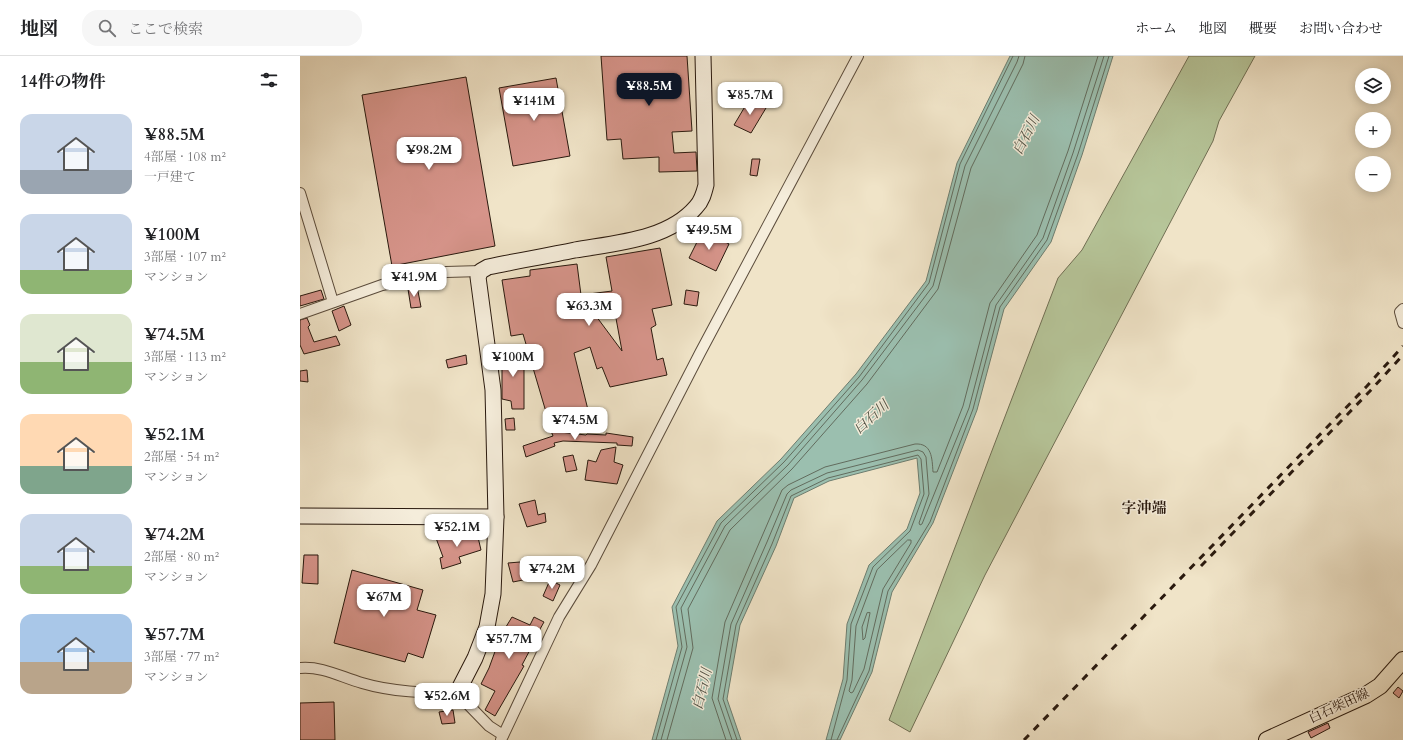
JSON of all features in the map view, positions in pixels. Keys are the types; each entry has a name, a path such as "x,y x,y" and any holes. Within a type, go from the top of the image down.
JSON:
{"main road":[{"name":"白石柴田線","path":"1267,740 1366,695 1380,686 1403,660"}],"street":[{"path":"300,314 382,285 446,272 481,271 488,267 642,238 669,227 684,218 696,207 702,198 706,185 703,56"},
{"path":"300,668 308,667 333,672 361,683 396,690 457,693 502,738 559,617 591,565 700,353 858,56"},
{"path":"300,193 333,302"},
{"path":"457,693 475,658 487,627 493,594 496,517 493,390 478,277 481,271"},
{"path":"1403,309 1400,312 1403,323"},
{"path":"300,516 496,517"}],"shaded area":[{"path":"1189,56 1255,56 1219,121 1213,141 985,575 910,732 889,720 1058,278 1082,250"}],"water":[{"name":"白石川","path":"1010,56 1113,56 1082,155 1051,242 1004,309 977,410 933,523 892,592 872,672 840,740 826,740 843,679 847,624 869,565 907,529 920,493 917,458 829,481 794,498 776,546 740,625 727,699 741,740 652,740 678,646 672,607 717,521 781,459 856,374 926,281 957,163"}],"building":[{"path":"601,56 687,56 692,131 672,132 674,153 696,152 697,171 659,172 659,157 623,159 621,139 607,140"},
{"path":"466,77 495,246 392,266 362,95"},
{"path":"556,78 570,156 513,166 499,88"},
{"path":"750,98 766,108 751,133 734,125"},
{"path":"752,159 760,159 757,176 750,175"},
{"path":"703,230 729,244 716,271 689,258"},
{"path":"660,248 672,305 652,309 656,325 651,328 657,360 663,358 667,375 610,387 602,367 597,369 590,347 574,353 589,414 551,429 523,334 511,336 502,280 530,276 530,270 577,264 581,295 612,291 606,257","holes":["615,313 622,351 596,316"]},
{"path":"417,286 421,307 411,308 408,289"},
{"path":"321,290 324,299 300,306 300,296"},
{"path":"686,290 699,292 697,306 684,304"},
{"path":"344,306 351,325 339,331 332,311"},
{"path":"307,318 310,325 308,327 314,342 336,336 340,345 304,354 300,345 300,320"},
{"path":"502,351 524,351 524,409 512,409 511,401 502,399"},
{"path":"466,355 467,364 448,368 446,360"},
{"path":"307,370 308,382 300,381 300,371"},
{"path":"514,418 515,430 506,430 505,419"},
{"path":"551,431 586,435 606,435 606,433 633,437 632,446 617,445 617,443 563,441 554,443 555,446 526,457 523,446 553,436"},
{"path":"616,447 614,462 623,465 617,484 585,480 588,460 596,462 601,450"},
{"path":"573,455 577,470 566,472 563,457"},
{"path":"535,500 538,515 545,513 546,522 527,527 519,504"},
{"path":"456,533 457,540 477,533 481,550 459,557 461,563 442,569 440,558 443,557 436,538"},
{"path":"304,555 318,555 318,584 302,583"},
{"path":"520,562 523,580 513,582 508,563"},
{"path":"352,570 423,590 417,610 436,615 423,658 408,653 405,662 334,643"},
{"path":"550,580 560,585 553,601 543,596"},
{"path":"512,617 530,625 534,617 544,622 530,647 531,648 522,665 524,666 495,716 485,710 495,691 481,684 489,668 501,635"},
{"path":"1398,687 1403,691 1399,698 1393,693"},
{"path":"334,702 335,740 300,740 300,703"},
{"path":"453,710 455,723 442,724 439,712"},
{"path":"1328,723 1330,728 1311,738 1308,732"}],"railway":[{"path":"1024,740 1367,386 1403,346"},
{"path":"1201,566 1403,355"}],"district":[{"name":"字沖端","path":"1144,508"}]}
